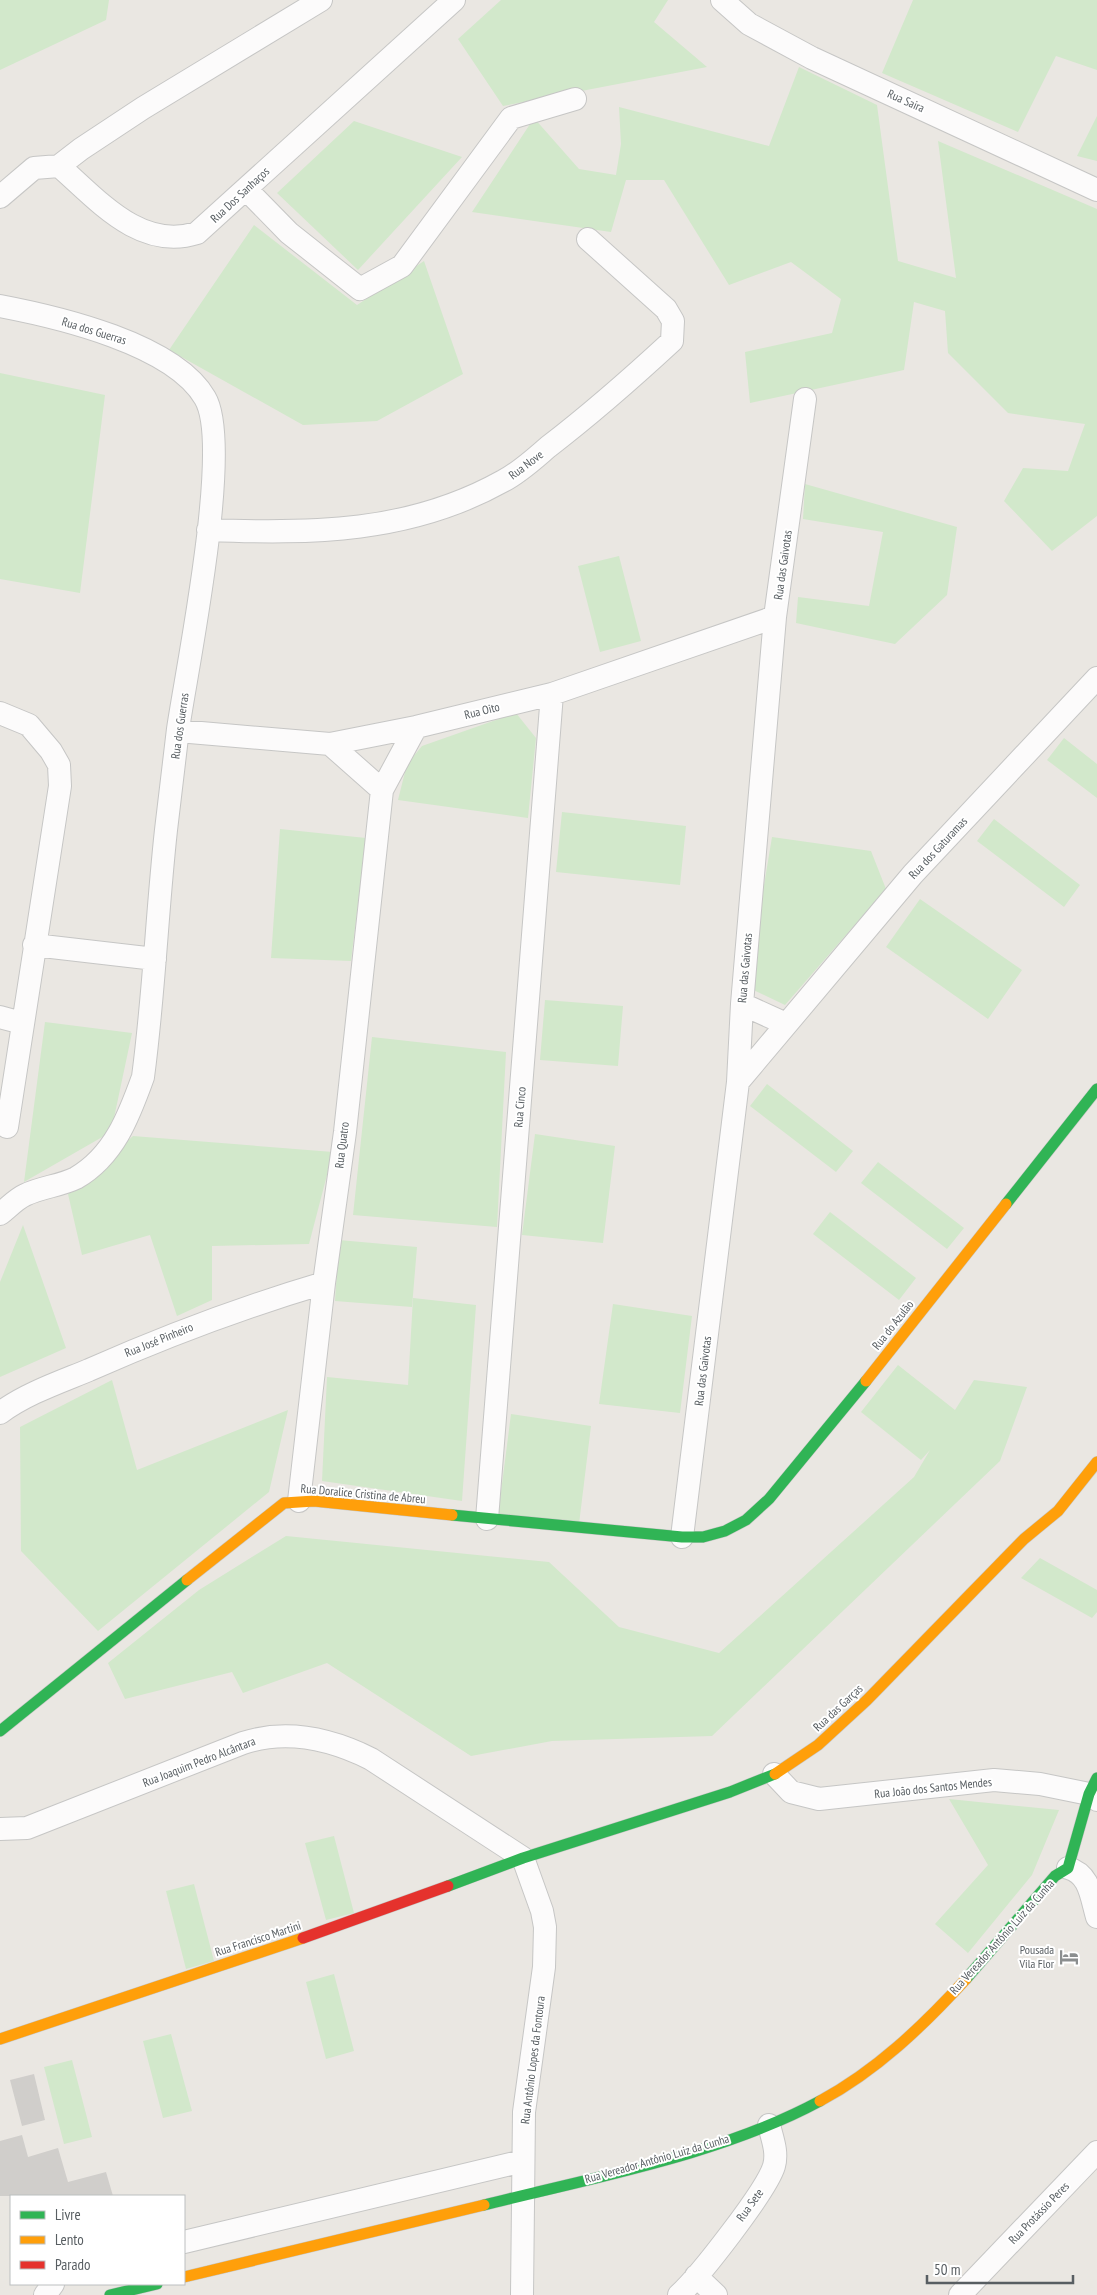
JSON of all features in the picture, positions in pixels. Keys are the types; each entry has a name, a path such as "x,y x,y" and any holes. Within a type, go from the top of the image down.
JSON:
{"street":[{"path":"0,197 34,168 59,166 80,149 143,108 321,0"},
{"name":"Rua Dos Sanhaços","path":"59,166 99,203 139,230 170,238 197,233 454,0"},
{"name":"Rua Saira","path":"722,0 749,24 812,58 1097,190"},
{"path":"246,189 289,233 360,289 402,266 511,118 575,99"},
{"name":"Rua Nove","path":"208,530 296,533 335,530 412,518 479,493 505,481 534,459 593,413 672,342 673,321 666,309 588,239"},
{"name":"Rua dos Guerras","path":"0,306 94,330 132,343 190,377 207,400 212,413 214,432 208,530 178,731 142,1077 130,1113 110,1149 76,1178 24,1195 0,1214"},
{"name":"Rua das Gaivotas","path":"682,1537 738,1082 742,1004 776,617 805,399"},
{"name":"Rua Oito","path":"178,731 330,744 416,727 552,694 776,617"},
{"name":"Rua dos Gaturamas","path":"738,1082 913,874 1097,678"},
{"name":"Rua Cinco","path":"488,1519 552,694"},
{"path":"0,713 29,726 51,751 59,765 60,786 7,1127"},
{"name":"Rua Quatro","path":"299,1500 324,1283 344,1132 382,790 416,727"},
{"path":"330,744 382,790"},
{"path":"34,945 155,959"},
{"path":"742,1004 786,1024"},
{"path":"0,1017 22,1023"},
{"name":"Rua do Azulão","path":"682,1537 703,1537 725,1531 746,1520 769,1499 866,1382 1097,1089"},
{"name":"Rua José Pinheiro","path":"0,1413 48,1388 164,1337 258,1302 324,1283"},
{"name":"Rua das Garças","path":"523,1858 730,1792 774,1774 818,1745 866,1700 1011,1553 1058,1511 1097,1462"},
{"name":"Rua Doralice Cristina de Abreu","path":"0,1730 284,1503 299,1500 682,1537"},
{"name":"Rua Joaquim Pedro Alcântara","path":"0,1829 27,1828 243,1744 280,1735 323,1742 365,1756 523,1858"},
{"name":"Rua João dos Santos Mendes","path":"774,1774 791,1792 820,1799 994,1780 1094,1791"},
{"path":"1094,1791 1068,1868 1079,1871 1086,1882 1097,1917"},
{"path":"1077,1837 1097,1816"},
{"name":"Rua Francisco Martini","path":"0,2039 361,1919 523,1858"},
{"name":"Rua Antônio Lopes da Fontoura","path":"522,2295 524,2112 546,1945 542,1911 523,1858"},
{"name":"Rua Vereador Antônio Luiz da Cunha","path":"185,2277 524,2196 706,2147 769,2124 832,2095 870,2069 927,2019 979,1966 1055,1876 1068,1868"},
{"name":"Rua Sete","path":"679,2295 696,2276 769,2179 776,2153 769,2124"},
{"name":"Rua Protássio Peres","path":"960,2295 1097,2152"},
{"path":"185,2242 523,2161"},
{"path":"696,2276 716,2295"},
{"path":"110,2295 153,2285"}],"green space":[{"path":"0,0 109,0 106,20 0,70"},
{"path":"501,0 668,0 654,22 707,67 503,106 458,39"},
{"path":"913,0 1097,0 1097,70 1056,56 1018,132 882,73"},
{"path":"799,67 877,105 898,261 956,278 938,141 1097,209 1097,516 1052,551 1004,501 1023,468 1068,471 1085,424 1008,413 948,353 945,311 914,302 904,370 750,403 745,352 832,333 841,299 791,262 729,285 664,180 626,180 611,232 472,212 534,118 579,169 616,175 621,144 619,107 769,146"},
{"path":"1097,116 1097,161 1077,156"},
{"path":"354,121 462,157 358,270 277,193"},
{"path":"254,225 357,305 424,261 463,374 377,421 303,425 169,350"},
{"path":"0,373 105,395 80,593 0,579"},
{"path":"805,484 957,527 947,595 895,644 796,623 798,597 869,606 883,532 803,519"},
{"path":"619,556 641,641 600,652 578,566"},
{"path":"516,713 536,738 528,818 398,800 407,764 422,746"},
{"path":"1064,738 1097,764 1097,798 1047,760"},
{"path":"562,812 686,826 680,885 556,872"},
{"path":"994,819 1080,885 1064,907 977,841"},
{"path":"280,829 366,838 351,961 271,958"},
{"path":"772,837 871,851 886,889 785,1005 747,987"},
{"path":"920,899 1022,970 988,1019 886,947"},
{"path":"545,1000 623,1006 618,1066 540,1060"},
{"path":"45,1022 132,1033 111,1132 24,1182"},
{"path":"372,1037 506,1052 497,1227 353,1215"},
{"path":"767,1084 853,1151 836,1172 750,1106"},
{"path":"535,1134 615,1146 603,1243 522,1235"},
{"path":"133,1136 333,1152 309,1244 212,1246 212,1300 177,1316 150,1235 82,1255 68,1194"},
{"path":"878,1162 964,1228 947,1249 861,1183"},
{"path":"830,1212 916,1278 899,1300 813,1234"},
{"path":"23,1225 66,1348 0,1377 0,1282"},
{"path":"339,1240 417,1247 412,1307 335,1301"},
{"path":"413,1298 476,1305 462,1501 322,1481 327,1377 408,1385"},
{"path":"613,1304 692,1316 680,1413 599,1404"},
{"path":"898,1365 955,1410 974,1380 1027,1387 1000,1461 712,1736 552,1741 471,1756 327,1663 243,1693 232,1672 125,1699 108,1663 199,1590 286,1536 549,1562 619,1627 719,1653 914,1477 930,1450 921,1460 861,1412"},
{"path":"112,1380 137,1470 288,1410 269,1492 98,1631 21,1551 20,1427"},
{"path":"511,1414 591,1426 579,1524 498,1515"},
{"path":"1040,1558 1097,1590 1097,1612 1092,1618 1021,1578"},
{"path":"949,1799 1059,1810 1032,1875 968,1953 935,1924 988,1865"},
{"path":"334,1836 354,1913 326,1920 305,1843"},
{"path":"194,1884 214,1961 186,1969 166,1891"},
{"path":"334,1974 354,2051 326,2059 306,1982"},
{"path":"171,2034 192,2111 163,2118 143,2041"},
{"path":"72,2060 92,2137 64,2144 44,2067"}],"building":[{"path":"34,2074 45,2120 22,2126 10,2080"},
{"path":"22,2135 28,2157 58,2148 68,2182 106,2172 113,2195 0,2196 0,2141"}],"traffic: fast":[{"path":"1006,1204 1097,1089"},
{"path":"452,1515 682,1537 703,1537 725,1531 746,1520 769,1499 866,1381"},
{"path":"0,1731 187,1580"},
{"path":"448,1886 523,1858 730,1792 775,1774"},
{"path":"966,1979 1055,1876 1068,1868 1089,1794 1097,1778"},
{"path":"484,2205 656,2163 699,2150 781,2120 820,2101"},
{"path":"110,2295 153,2285"}],"traffic: slow":[{"path":"866,1381 1006,1204"},
{"path":"775,1774 818,1745 867,1700 1024,1539 1058,1511 1097,1462"},
{"path":"187,1580 284,1503 314,1501 452,1515"},
{"path":"0,2039 303,1938"},
{"path":"820,2101 841,2089 879,2062 933,2014 966,1979"},
{"path":"185,2277 484,2205"}],"traffic: jam":[{"path":"303,1938 448,1886"}],"place":[{"name":"Pousada Vila Flor","path":"1069,1957"}]}
